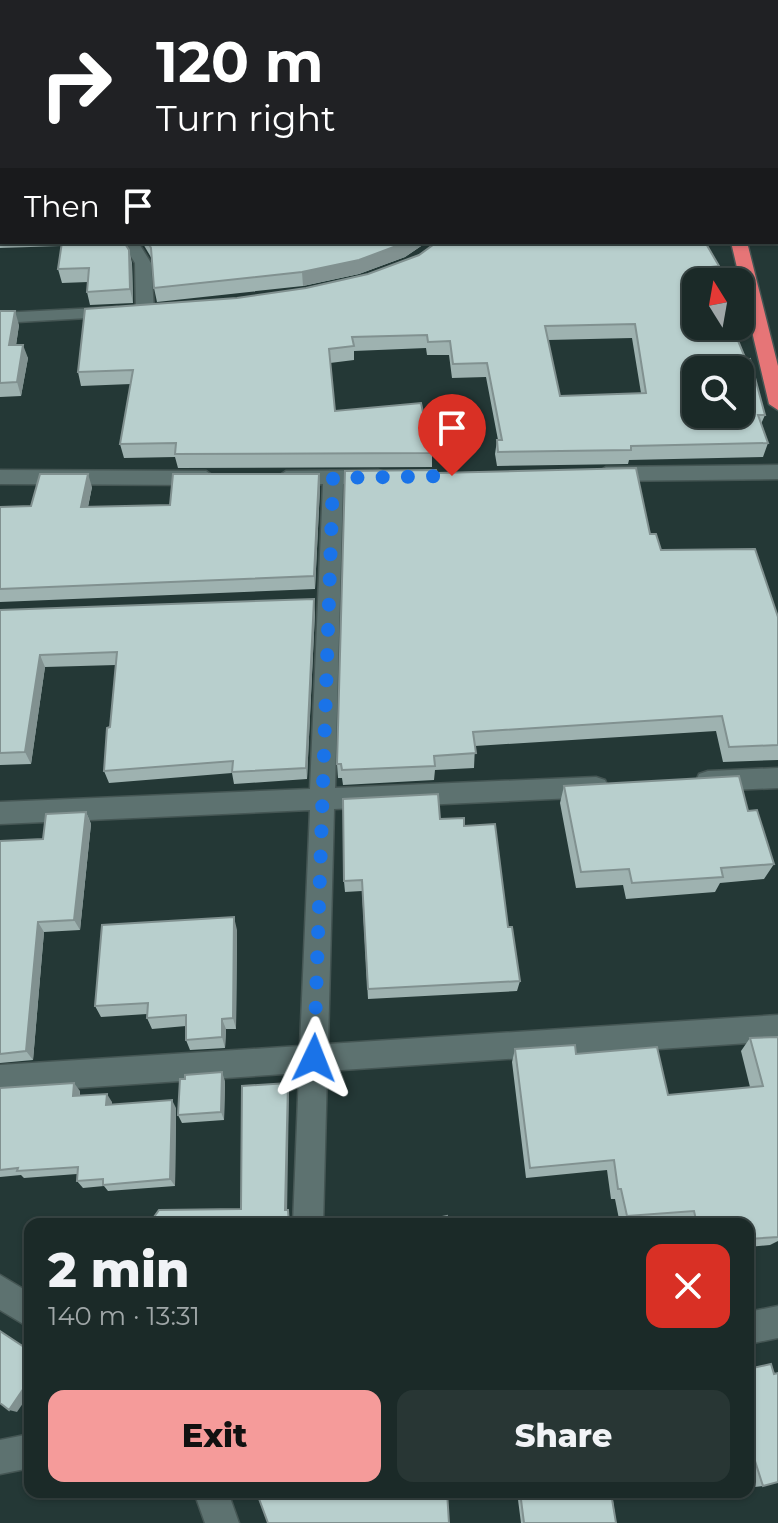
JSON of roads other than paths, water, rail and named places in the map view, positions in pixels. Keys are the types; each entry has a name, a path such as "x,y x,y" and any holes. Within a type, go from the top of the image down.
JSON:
{"highway":[{"path":"739,244 778,404"}],"street":[{"path":"0,318 152,310 143,263 131,244"},
{"path":"590,474 778,472"},
{"path":"270,478 405,476"},
{"path":"0,477 222,478"},
{"path":"308,1218 323,799 321,601 333,478"},
{"path":"684,783 778,778"},
{"path":"0,813 621,785"},
{"path":"0,1079 778,1028"},
{"path":"0,1291 24,1308"},
{"path":"754,1327 778,1322"},
{"path":"0,1457 24,1452"},
{"path":"213,1498 222,1523"}]}
